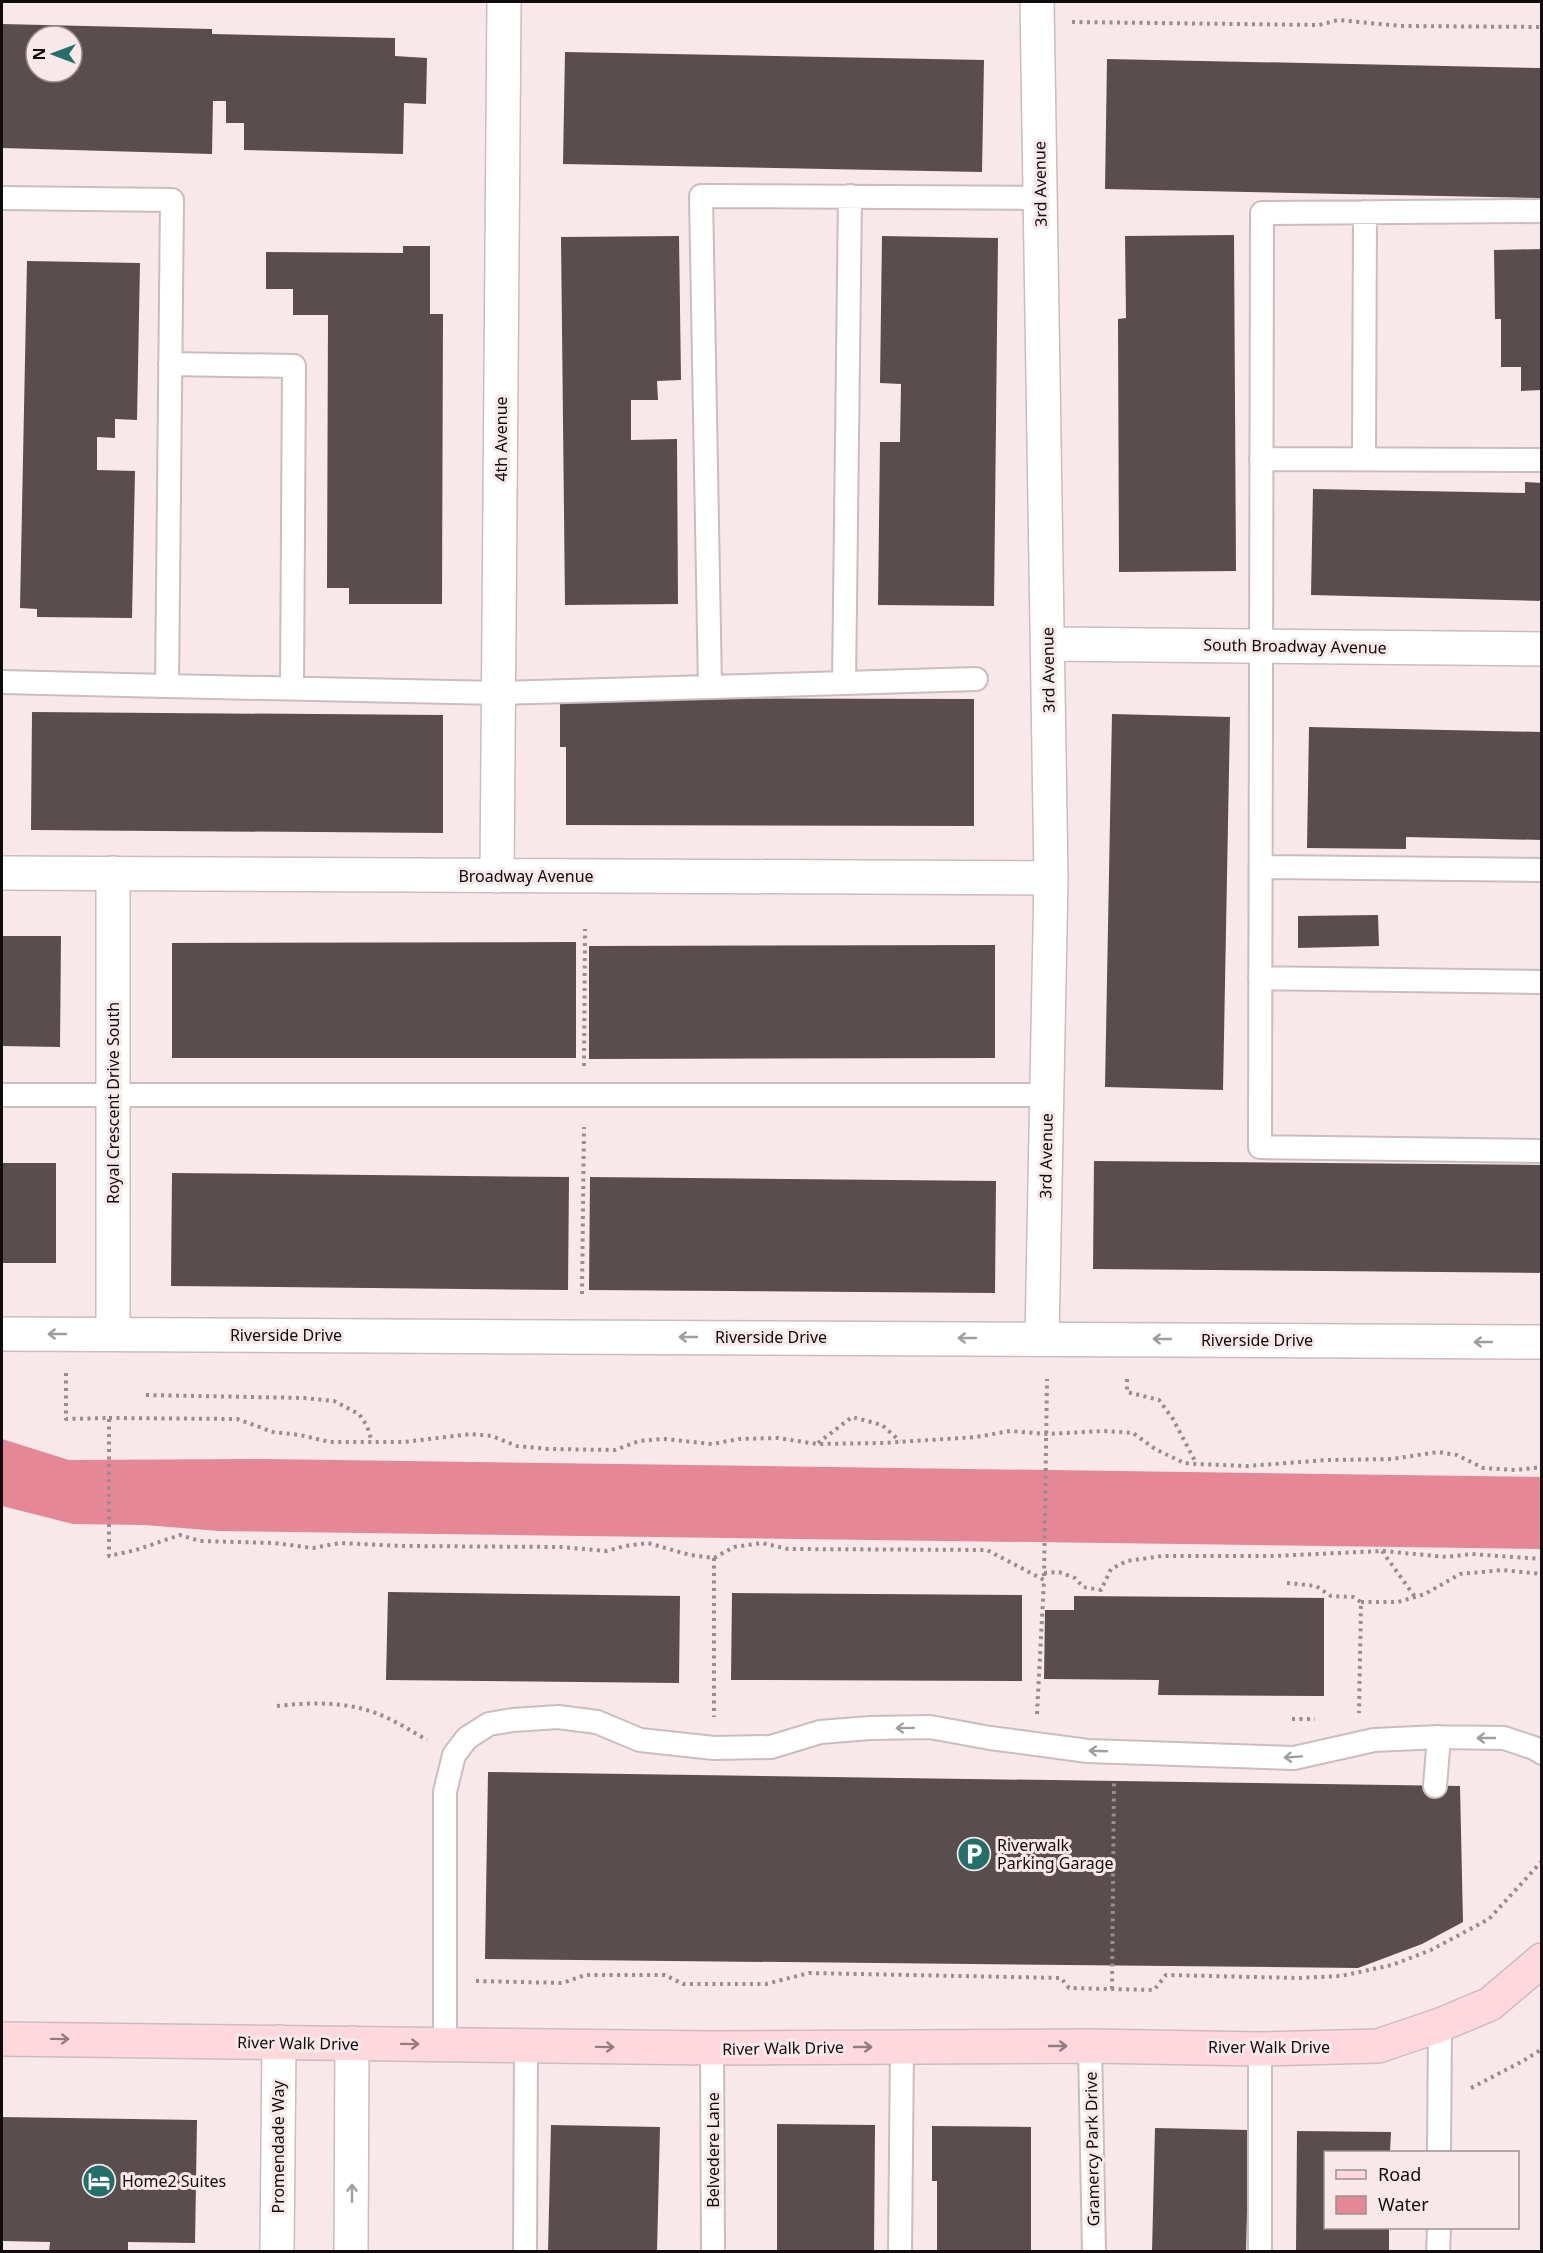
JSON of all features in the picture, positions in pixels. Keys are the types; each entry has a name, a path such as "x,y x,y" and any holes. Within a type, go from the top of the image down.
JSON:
{"street":[{"name":"4th Avenue","path":"496,876 504,2"},
{"name":"3rd Avenue","path":"1037,11 1052,878 1042,1338"},
{"name":"South Broadway Avenue","path":"1048,644 1542,649"},
{"name":"Broadway Avenue","path":"2,873 1052,878"},
{"name":"Royal Crescent Drive South","path":"113,873 113,1333"},
{"name":"Riverside Drive","path":"2,1334 1542,1342"},
{"name":"River Walk Drive","path":"2,2039 712,2048 1090,2046 1260,2049 1378,2046 1440,2025 1490,2004 1542,1960"},
{"name":"Promendade Way","path":"277,2252 279,2042"},
{"path":"351,2252 352,2043"}],"lane":[{"path":"710,687 701,196 1040,198"},
{"path":"844,683 850,196"},
{"path":"2,198 172,200 167,686"},
{"path":"1542,211 1262,213 1260,646 1260,1147 1542,1151"},
{"path":"1364,459 1365,212"},
{"path":"170,364 294,366 292,688"},
{"path":"1261,459 1542,460"},
{"path":"2,682 498,693 976,679"},
{"path":"1261,867 1542,870"},
{"path":"1260,978 1542,982"},
{"path":"2,1095 113,1093 1047,1095"},
{"path":"445,2044 445,1792 454,1755 467,1738 489,1724 558,1717 597,1722 640,1740 714,1748 771,1747 820,1732 930,1727 1088,1751 1294,1758 1374,1740 1439,1737 1504,1738 1542,1753"},
{"path":"1435,1786 1439,1737"},
{"path":"1439,2151 1440,2025"},
{"path":"525,2252 526,2046"},
{"name":"Gramercy Park Drive","path":"1090,2046 1094,2252"},
{"path":"900,2252 902,2047"},
{"name":"Belvedere Lane","path":"712,2048 713,2252"},
{"path":"1260,2049 1260,2252"},
{"path":"1438,2229 1438,2252"}],"path":[{"path":"1037,11 1319,25 1338,20 1401,26 1542,27"},
{"path":"66,1373 66,1419 237,1419 273,1432 330,1442 404,1442 471,1434 492,1436 517,1446 615,1450 639,1441 664,1439 712,1444 739,1439 778,1438 817,1444 976,1437 1010,1431 1046,1434 1086,1431 1132,1433 1155,1449 1184,1463 1247,1466 1328,1460 1392,1459 1438,1452 1457,1455 1483,1468 1515,1470 1542,1467"},
{"path":"1036,1744 1044,1580 1047,1379"},
{"path":"1127,1380 1127,1392 1159,1400 1173,1419 1197,1464"},
{"path":"146,1395 304,1398 334,1401 359,1414 367,1426 372,1442"},
{"path":"817,1444 852,1417 882,1425 900,1441"},
{"path":"110,1418 109,1556 136,1550 180,1534 200,1540 274,1543 313,1548 340,1543 401,1546 561,1547 607,1551 648,1543 690,1555 714,1558 734,1547 762,1543 788,1549 987,1550 1044,1580"},
{"path":"1044,1573 1059,1572 1076,1578 1083,1587 1101,1590 1111,1569 1127,1561 1162,1556 1273,1556 1382,1551 1447,1557 1471,1554 1542,1559"},
{"path":"1382,1551 1414,1597"},
{"path":"714,1558 714,1748"},
{"path":"1287,1583 1316,1586 1331,1596 1353,1597 1361,1602 1398,1602 1425,1594 1460,1574 1503,1569 1542,1574"},
{"path":"1359,1718 1361,1602"},
{"path":"277,1706 305,1703 349,1705 384,1716 454,1755"},
{"path":"1292,1719 1326,1719"},
{"path":"1112,1989 1114,1781"},
{"path":"445,1980 563,1983 585,1975 665,1975 683,1984 766,1984 809,1973 1060,1978 1069,1988 1154,1990 1166,1975 1341,1976 1392,1965 1431,1950 1489,1919 1542,1861"}],"water":[{"path":"2,1439 69,1460 264,1459 1541,1477 1541,1549 219,1531 145,1525 73,1524 2,1506"}],"building":[{"path":"2,24 24,25 24,84 84,84 84,26 212,29 212,34 395,38 395,56 427,58 426,104 404,103 403,154 244,150 244,123 226,123 226,101 213,101 212,154 2,148"},
{"path":"565,52 984,60 982,172 563,164"},
{"path":"1107,59 1542,68 1542,198 1105,189"},
{"path":"1234,235 1236,571 1119,572 1118,319 1126,318 1125,236"},
{"path":"679,236 681,380 657,381 658,400 631,400 631,440 677,439 678,604 565,605 561,237"},
{"path":"882,236 998,238 994,606 878,605 880,442 900,442 901,384 880,383"},
{"path":"403,246 430,246 430,314 443,314 442,604 349,604 349,588 327,588 328,315 293,315 293,289 266,289 266,252 403,253"},
{"path":"1542,249 1542,390 1521,391 1521,367 1501,367 1501,319 1495,319 1494,250"},
{"path":"27,261 140,263 137,420 115,419 115,438 97,437 97,470 135,471 132,618 37,617 37,609 20,608"},
{"path":"1525,482 1542,483 1542,601 1311,595 1313,489 1525,493"},
{"path":"560,698 974,699 974,826 566,825 566,747 560,747"},
{"path":"32,712 443,715 443,833 31,830"},
{"path":"1112,714 1230,717 1223,1090 1105,1087"},
{"path":"1309,727 1542,732 1542,840 1406,837 1406,849 1307,848"},
{"path":"1378,915 1379,946 1298,948 1298,916"},
{"path":"2,936 61,936 60,1047 2,1046"},
{"path":"576,942 576,1058 172,1058 172,943"},
{"path":"995,945 995,1058 589,1059 589,946"},
{"path":"1094,1161 1542,1165 1542,1273 1093,1269"},
{"path":"2,1163 56,1163 56,1263 2,1263"},
{"path":"172,1173 569,1177 568,1290 171,1286"},
{"path":"590,1177 996,1181 995,1293 589,1290"},
{"path":"388,1592 680,1596 679,1683 386,1680"},
{"path":"732,1593 1022,1595 1022,1681 731,1680"},
{"path":"1074,1596 1324,1598 1324,1696 1158,1695 1159,1680 1044,1679 1045,1610 1074,1610"},
{"name":"Riverwalk Parking Garage","path":"488,1772 1460,1786 1463,1922 1422,1944 1358,1968 485,1959"},
{"name":"Home2 Suites","path":"2,2117 197,2120 195,2243 128,2242 128,2252 49,2252 50,2242 2,2241"},
{"path":"777,2124 875,2125 874,2252 777,2252"},
{"path":"551,2125 660,2127 657,2252 548,2252"},
{"path":"932,2126 1031,2127 1031,2252 937,2252 937,2181 932,2181"},
{"path":"1155,2128 1249,2130 1246,2252 1152,2252"},
{"path":"1297,2131 1391,2132 1390,2151 1324,2151 1324,2229 1389,2229 1389,2252 1296,2252"}],"place":[{"name":"Riverwalk Parking Garage","path":"974,1854"},
{"name":"Home2 Suites","path":"99,2181"}]}
